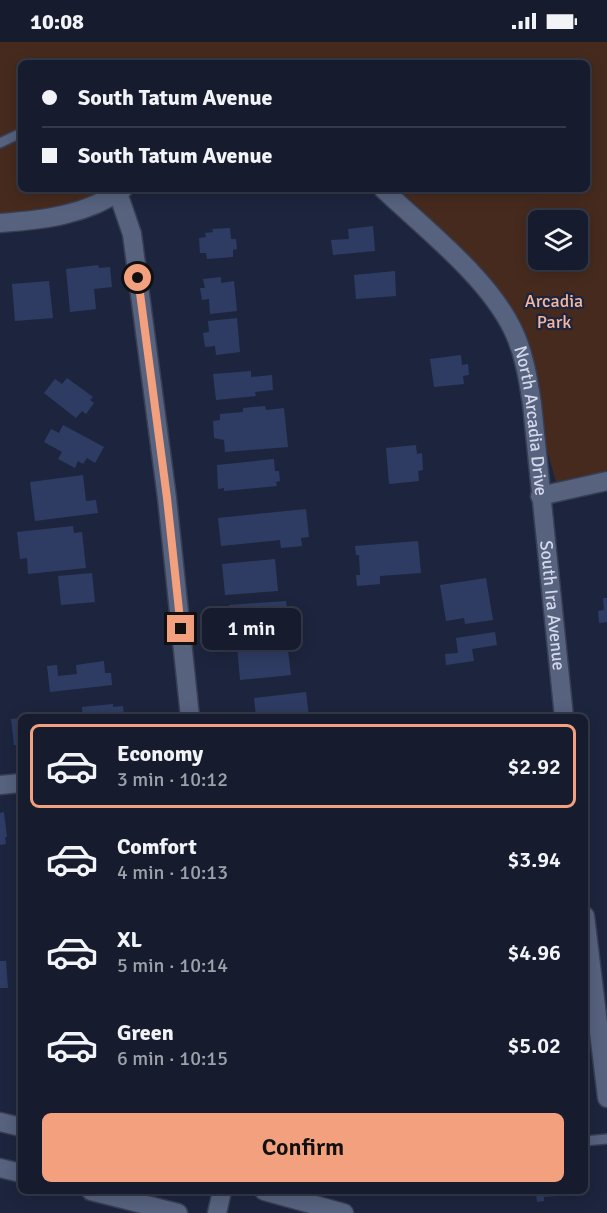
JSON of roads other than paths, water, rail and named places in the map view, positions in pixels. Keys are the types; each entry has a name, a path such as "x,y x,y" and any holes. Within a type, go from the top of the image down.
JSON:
{"street":[{"path":"0,223 69,214 98,203 118,192"},
{"path":"120,192 132,234 167,498 190,714"},
{"name":"North Arcadia Drive","path":"386,192 466,268 491,296 512,328 525,361 540,496 607,481"},
{"name":"South Ira Avenue","path":"540,496 564,714"},
{"path":"0,785 18,783"},
{"path":"588,941 607,1098"},
{"path":"0,1122 18,1126"},
{"path":"0,1168 18,1172"},
{"path":"103,1194 178,1213"},
{"path":"217,1213 221,1194"},
{"path":"275,1194 344,1213"}],"lane":[{"path":"0,143 18,134"},
{"path":"588,1141 607,1139"}],"park label":[{"name":"Arcadia Park","path":"554,311"}]}
